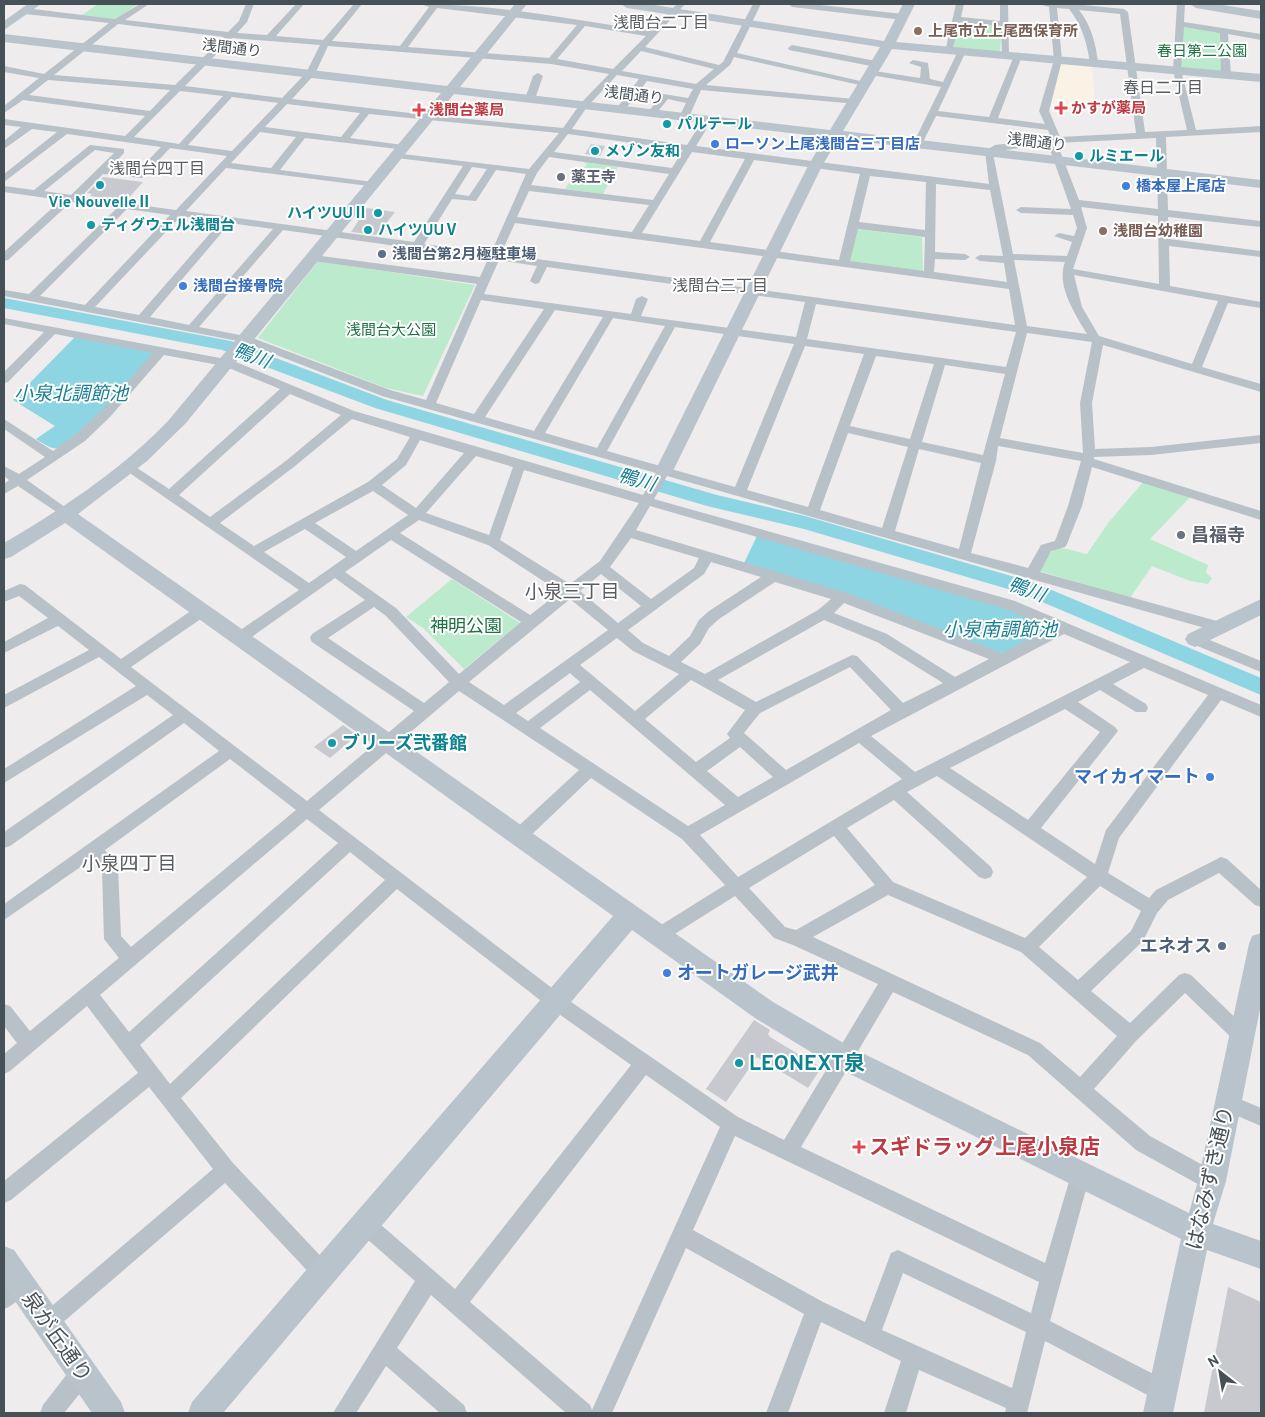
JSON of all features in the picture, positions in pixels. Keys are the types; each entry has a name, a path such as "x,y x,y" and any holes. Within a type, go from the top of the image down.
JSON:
{"street":[{"path":"4,110 116,22 145,4"},
{"path":"126,140 243,22 250,4"},
{"path":"269,38 300,4"},
{"path":"87,309 310,74 325,43 358,4"},
{"path":"425,4 518,8 582,24 653,34"},
{"path":"402,49 435,4"},
{"path":"627,4 678,7 746,22 888,45 1261,78"},
{"path":"684,117 698,86 726,63 757,4"},
{"path":"792,4 902,16"},
{"path":"4,1065 531,622 601,567 628,532 664,471 815,166 888,45 909,4"},
{"path":"948,50 960,4"},
{"path":"993,120 1012,56 1005,24 1004,4"},
{"path":"1043,4 1069,5 1124,12 1126,38 1132,66 1141,135"},
{"path":"1181,4 1177,70 1192,132"},
{"path":"1202,4 1261,15"},
{"path":"1032,574 1046,548 1060,544 1076,506 1088,457 1086,403 1097,339 1076,308 1067,271 1082,228 1044,111 1058,60 1053,5"},
{"path":"1069,5 1081,18 1092,45 1094,63"},
{"path":"4,26 30,7 116,22 231,35 551,61 698,86 854,102"},
{"path":"429,406 532,172 566,131 584,105 678,7"},
{"path":"4,552 64,513 127,467 159,440 200,396 518,8"},
{"path":"956,19 1005,24"},
{"path":"551,61 582,24"},
{"path":"1180,24 1261,37"},
{"path":"1224,31 1226,75"},
{"path":"778,64 807,32"},
{"name":"浅間通り","path":"4,38 1261,184"},
{"path":"640,48 720,68"},
{"path":"792,48 870,73"},
{"path":"918,144 962,51"},
{"path":"731,54 778,64 870,73 946,85"},
{"path":"912,63 925,65 925,81"},
{"path":"564,74 570,64"},
{"path":"4,69 47,77 179,88 427,118 566,131 815,166 996,188"},
{"path":"530,99 538,76"},
{"path":"621,109 645,78"},
{"path":"181,147 230,94"},
{"path":"22,96 152,114"},
{"path":"652,113 666,96 692,101"},
{"path":"344,140 366,111"},
{"path":"933,113 1051,128"},
{"path":"635,236 707,120"},
{"path":"4,122 233,154"},
{"path":"4,146 30,126"},
{"path":"258,129 344,140 469,164 532,172"},
{"path":"964,555 990,461 1022,329 988,153 996,148 1054,141 1261,129"},
{"path":"4,179 65,131"},
{"path":"1161,134 1165,288"},
{"path":"273,172 302,135"},
{"path":"101,171 138,176 167,146"},
{"path":"4,258 71,199 121,151 93,147 35,194"},
{"path":"546,154 676,172"},
{"path":"703,245 751,157"},
{"path":"417,246 469,164"},
{"path":"224,165 373,185"},
{"path":"449,196 472,199 493,167"},
{"path":"844,263 866,172"},
{"path":"929,275 931,180"},
{"path":"525,187 656,203"},
{"path":"4,189 1097,339 1261,388"},
{"path":"4,200 15,191"},
{"path":"32,299 124,206"},
{"path":"1021,210 1076,208 1163,213 1261,224"},
{"path":"511,219 1014,286"},
{"path":"142,319 228,220"},
{"path":"854,225 930,234"},
{"path":"192,329 280,227"},
{"path":"1059,236 1078,240"},
{"path":"1164,242 1261,254"},
{"path":"929,255 965,257"},
{"path":"314,258 483,281"},
{"path":"980,258 1071,259"},
{"path":"536,281 544,262"},
{"path":"1067,271 1261,306"},
{"path":"4,293 246,339 377,390 429,406 1219,627"},
{"path":"477,296 1011,371"},
{"path":"635,318 642,299"},
{"path":"1196,368 1224,299"},
{"path":"739,493 801,342 811,300"},
{"path":"477,419 552,306"},
{"path":"538,436 610,314"},
{"path":"4,321 227,363 350,414 1010,605 1261,711"},
{"path":"600,454 672,323"},
{"path":"4,379 53,329"},
{"path":"4,490 81,438 106,414 162,350"},
{"path":"812,513 871,352"},
{"path":"887,534 940,362"},
{"path":"170,496 288,389"},
{"path":"211,523 291,463 350,414"},
{"path":"4,423 54,457"},
{"path":"843,428 990,461"},
{"path":"254,552 373,485 402,462 418,435"},
{"path":"1088,457 1261,439"},
{"path":"995,441 1088,457 1261,516"},
{"path":"241,637 392,534 416,515 473,451"},
{"path":"493,542 520,464"},
{"path":"127,467 310,590"},
{"path":"4,470 764,1010 842,1057 1080,1175 1197,1232 1261,1255"},
{"path":"373,485 416,515 493,542 570,591 638,647 756,709"},
{"path":"305,523 357,558"},
{"path":"628,532 842,597 1003,659"},
{"path":"392,534 531,622"},
{"path":"504,713 699,571 707,556"},
{"path":"601,567 651,606"},
{"path":"336,572 391,612 459,683 688,834 780,933 796,938 1034,1049 1082,1088 1143,1144 1212,1182"},
{"path":"670,664 696,640 704,624 714,614 773,576"},
{"path":"4,597 20,589 555,1001 731,1124 1051,1277"},
{"path":"705,681 823,614 842,597"},
{"path":"375,600 317,638 425,711"},
{"path":"1195,638 1261,606"},
{"path":"122,666 203,610"},
{"path":"823,614 882,638 954,684"},
{"path":"4,648 59,619"},
{"path":"688,834 901,710 1065,628"},
{"path":"1195,638 1261,667"},
{"path":"4,702 100,650"},
{"path":"784,778 735,734 756,709 852,660 901,710"},
{"path":"659,935 835,826 914,780 939,769 1142,662"},
{"path":"570,665 737,806"},
{"path":"635,719 690,673"},
{"path":"528,729 590,682"},
{"path":"1102,684 1141,708"},
{"path":"4,777 146,687"},
{"path":"1027,947 1099,876 1112,835 1218,693"},
{"path":"1030,830 1110,731 1067,702"},
{"path":"4,841 184,715"},
{"path":"860,735 914,780"},
{"path":"696,771 740,739"},
{"path":"4,913 230,751"},
{"path":"939,769 1099,876 1151,908"},
{"path":"519,836 589,770"},
{"path":"895,791 931,821 985,872"},
{"path":"835,826 887,887 1027,947 1080,990 1130,1035"},
{"path":"128,1044 350,842"},
{"path":"93,848 110,868 112,939 130,958"},
{"path":"1080,990 1137,936 1151,908 1162,895 1220,864 1261,900"},
{"path":"169,1096 397,879"},
{"path":"796,938 887,887"},
{"path":"203,1413 322,1272 366,1225 630,914"},
{"name":"はなみずき通り","path":"1160,1402 1197,1232 1212,1182 1261,944"},
{"path":"1082,1088 1130,1035 1185,981 1242,1036"},
{"path":"788,1151 842,1057 889,982"},
{"path":"88,994 226,1170 322,1272"},
{"path":"4,1012 29,1044"},
{"path":"456,1304 643,1064"},
{"path":"4,1193 151,1074"},
{"path":"1228,1103 1261,1117"},
{"path":"601,1413 731,1124"},
{"path":"47,1323 226,1170"},
{"path":"681,1234 816,1309 1018,1408 1051,1277 1080,1175"},
{"path":"366,1225 582,1413"},
{"path":"870,1335 898,1260 1039,1327 1160,1402"},
{"path":"347,1412 428,1280"},
{"name":"泉が丘通り","path":"9,1281 47,1323 110,1413"},
{"path":"777,1413 816,1309"},
{"path":"384,1350 456,1413"},
{"path":"895,1413 913,1356"},
{"path":"51,1413 82,1373"}],"shaded area":[{"path":"1061,64 1092,66 1096,113 1050,110"}],"green space":[{"path":"98,4 138,4 116,19 82,15"},
{"path":"960,22 1002,25 1000,52 952,48"},
{"name":"春日第二公園","path":"1183,26 1221,32 1223,73 1181,69"},
{"path":"585,162 618,167 603,194 565,189 579,168 584,168 587,164"},
{"path":"856,229 922,237 923,272 847,262"},
{"name":"浅間台大公園","path":"318,261 475,285 423,396 386,388 258,338"},
{"path":"1144,481 1192,495 1150,539 1208,565 1206,573 1212,578 1208,584 1190,581 1152,566 1130,598 1039,571 1048,554 1057,548 1087,554 1109,522"},
{"name":"神明公園","path":"452,579 520,623 464,669 423,628 406,617"}],"water":[{"name":"小泉北調節池","path":"75,337 151,350 154,354 95,421 70,443 61,448 54,448 36,439 55,426 13,400"},
{"name":"小泉南調節池","path":"757,536 1007,608 1051,625 1052,630 1004,653 996,652 744,563"}],"building":[{"name":"メゾン友和","path":"591,144 605,146 600,156 585,154"},
{"path":"103,177 143,182 126,201 90,196 92,194 87,193"},
{"path":"367,208 395,212 377,235 351,232"},
{"name":"ブリーズ弐番館","path":"343,725 357,735 330,758 314,747"},
{"path":"754,1020 770,1030 768,1034 770,1037 803,1057 804,1055 821,1068 808,1088 757,1057 726,1102 706,1089"},
{"path":"1228,1287 1261,1302 1261,1413 1204,1413"}],"waterway":[{"name":"鴨川","path":"4,303 225,345 251,353 381,404 714,501 805,523 1028,588 1261,687"}],"place":[{"name":"上尾市立上尾西保育所","path":"918,31"},
{"name":"かすが薬局","path":"1061,108"},
{"name":"浅間台薬局","path":"419,110"},
{"name":"パルテール","path":"667,124"},
{"name":"ローソン上尾浅間台三丁目店","path":"715,144"},
{"name":"メゾン友和","path":"595,151"},
{"name":"ルミエール","path":"1079,156"},
{"name":"薬王寺","path":"561,177"},
{"name":"Vie NouvelleⅡ","path":"100,185"},
{"name":"橋本屋上尾店","path":"1126,186"},
{"name":"ハイツUUⅡ","path":"378,213"},
{"name":"ティグウェル浅間台","path":"91,225"},
{"name":"ハイツUUⅤ","path":"368,230"},
{"name":"浅間台幼稚園","path":"1103,231"},
{"name":"浅間台第2月極駐車場","path":"382,254"},
{"name":"浅間台接骨院","path":"183,286"},
{"name":"昌福寺","path":"1181,535"},
{"name":"ブリーズ弐番館","path":"332,743"},
{"name":"マイカイマート","path":"1210,777"},
{"name":"エネオス","path":"1222,946"},
{"name":"オートガレージ武井","path":"667,973"},
{"name":"LEONEXT泉","path":"739,1063"},
{"name":"スギドラッグ上尾小泉店","path":"859,1147"}],"district":[{"name":"浅間台二丁目","path":"661,22"},
{"name":"春日二丁目","path":"1163,87"},
{"name":"浅間台四丁目","path":"157,168"},
{"name":"浅間台三丁目","path":"720,285"},
{"name":"小泉三丁目","path":"572,591"},
{"name":"小泉四丁目","path":"129,863"}]}
